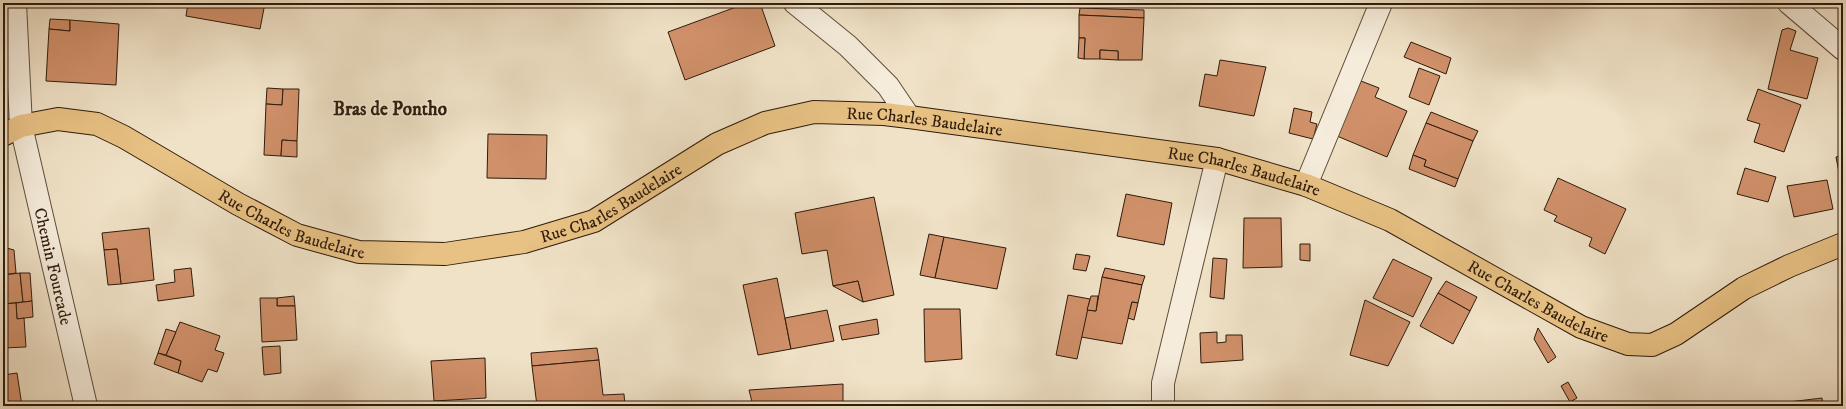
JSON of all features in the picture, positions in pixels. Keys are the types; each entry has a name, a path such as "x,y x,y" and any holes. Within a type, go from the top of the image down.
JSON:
{"main road":[{"name":"Rue Charles Baudelaire","path":"12,131 58,119 97,124 124,137 238,204 297,235 359,252 445,254 524,242 594,221 717,144 765,123 814,112 884,114 909,117 1217,159 1306,185 1390,220 1581,327 1628,344 1652,345 1676,334 1744,288 1789,266 1843,244"}],"street":[{"name":"Chemin Fourcade","path":"15,3 12,131 86,406"},
{"path":"795,3 848,46 888,86 909,117"},
{"path":"1306,185 1381,3"},
{"path":"1789,3 1843,49"},
{"path":"1163,406 1163,383 1217,159"}],"building":[{"path":"188,3 265,3 260,29 186,16"},
{"path":"747,3 760,3 775,46 685,80 668,32"},
{"path":"1080,8 1144,10 1144,18 1079,15"},
{"path":"1079,15 1144,18 1142,60 1118,60 1118,51 1100,50 1100,59 1084,59 1085,38 1079,38"},
{"path":"50,19 70,20 70,31 49,29"},
{"path":"70,20 119,24 116,85 46,81 49,29 70,31"},
{"path":"1788,28 1796,31 1790,50 1818,58 1807,99 1768,89 1782,30"},
{"path":"1079,38 1085,38 1084,59 1078,58"},
{"path":"1411,42 1451,58 1446,74 1404,57"},
{"path":"1100,50 1118,51 1118,60 1100,59"},
{"path":"1220,60 1266,67 1254,116 1199,106 1205,74 1217,76"},
{"path":"1419,68 1440,76 1429,105 1409,97"},
{"path":"1361,81 1379,88 1375,97 1407,111 1387,157 1337,136"},
{"path":"267,88 283,89 282,105 266,104"},
{"path":"283,89 299,89 297,141 282,140 281,156 264,155 266,104 282,105"},
{"path":"1758,89 1801,105 1784,152 1754,142 1760,124 1747,120"},
{"path":"1294,108 1312,112 1310,122 1317,124 1313,139 1289,133"},
{"path":"1431,112 1478,131 1473,141 1426,123"},
{"path":"1426,123 1473,141 1458,179 1424,166 1426,160 1413,155"},
{"path":"488,134 547,135 546,179 487,178"},
{"path":"282,140 297,141 297,157 281,156"},
{"path":"1413,155 1426,160 1424,166 1458,179 1455,187 1409,169"},
{"path":"1843,155 1843,188 1842,188 1836,157"},
{"path":"1745,168 1776,177 1768,202 1737,194"},
{"path":"1558,178 1626,209 1605,254 1589,246 1592,238 1554,221 1557,216 1544,210"},
{"path":"1827,180 1833,209 1794,217 1787,186"},
{"path":"1126,194 1172,203 1164,245 1117,236"},
{"path":"874,197 894,295 863,302 858,281 833,286 827,250 802,254 795,213"},
{"path":"1244,218 1281,218 1282,267 1243,268"},
{"path":"149,228 154,280 121,284 117,249 104,250 102,233"},
{"path":"929,234 944,237 935,278 920,275"},
{"path":"944,237 1006,248 997,289 935,278"},
{"path":"1300,244 1310,244 1310,261 1300,260"},
{"path":"3,247 14,250 16,273 3,275"},
{"path":"117,249 121,284 108,285 104,250"},
{"path":"1076,254 1090,256 1086,271 1073,269"},
{"path":"1213,258 1227,259 1224,299 1210,297"},
{"path":"1393,259 1432,278 1413,317 1373,298"},
{"path":"191,268 194,296 158,301 156,285 175,282 174,270"},
{"path":"1105,268 1145,276 1142,285 1102,277"},
{"path":"20,273 23,302 3,304 3,275"},
{"path":"20,273 30,273 32,301 23,302"},
{"path":"1102,277 1142,285 1138,303 1132,302 1122,344 1081,337 1087,310 1096,311"},
{"path":"777,278 791,349 758,355 743,285"},
{"path":"858,281 863,302 833,286"},
{"path":"1446,281 1477,297 1470,311 1438,293"},
{"path":"1438,293 1470,311 1453,344 1420,326"},
{"path":"1068,295 1090,299 1077,359 1056,355"},
{"path":"294,296 295,306 277,306 277,298"},
{"path":"1091,296 1098,296 1096,311 1087,310"},
{"path":"260,298 277,298 277,306 295,306 297,340 262,342"},
{"path":"1365,300 1410,322 1388,366 1350,355"},
{"path":"32,301 33,317 17,319 16,303"},
{"path":"1132,302 1138,303 1134,320 1128,318"},
{"path":"16,303 17,319 24,318 26,347 3,348 3,304"},
{"path":"924,309 960,309 962,359 925,362"},
{"path":"827,310 834,341 791,349 785,318"},
{"path":"877,319 879,334 842,340 839,326"},
{"path":"180,322 220,336 215,350 224,353 217,372 208,369 202,382 178,373 181,361 166,355"},
{"path":"1538,328 1556,357 1548,363 1534,339"},
{"path":"166,329 176,332 166,355 158,353"},
{"path":"1217,332 1217,343 1226,342 1226,335 1242,335 1243,360 1201,363 1200,333"},
{"path":"280,346 281,373 264,375 262,347"},
{"path":"597,348 599,360 532,366 531,353"},
{"path":"158,353 181,361 178,373 154,364"},
{"path":"485,358 486,398 434,401 431,361"},
{"path":"599,360 603,395 624,394 625,406 537,406 532,366"},
{"path":"17,373 22,406 3,406 3,375"},
{"path":"1568,382 1577,398 1570,402 1561,386"},
{"path":"843,384 843,406 753,406 749,390"},
{"path":"1822,398 1823,406 1797,406 1797,401"},
{"path":"1797,401 1797,406 1772,406 1772,404"}],"district":[{"name":"Bras de Pontho","path":"390,108"}]}
